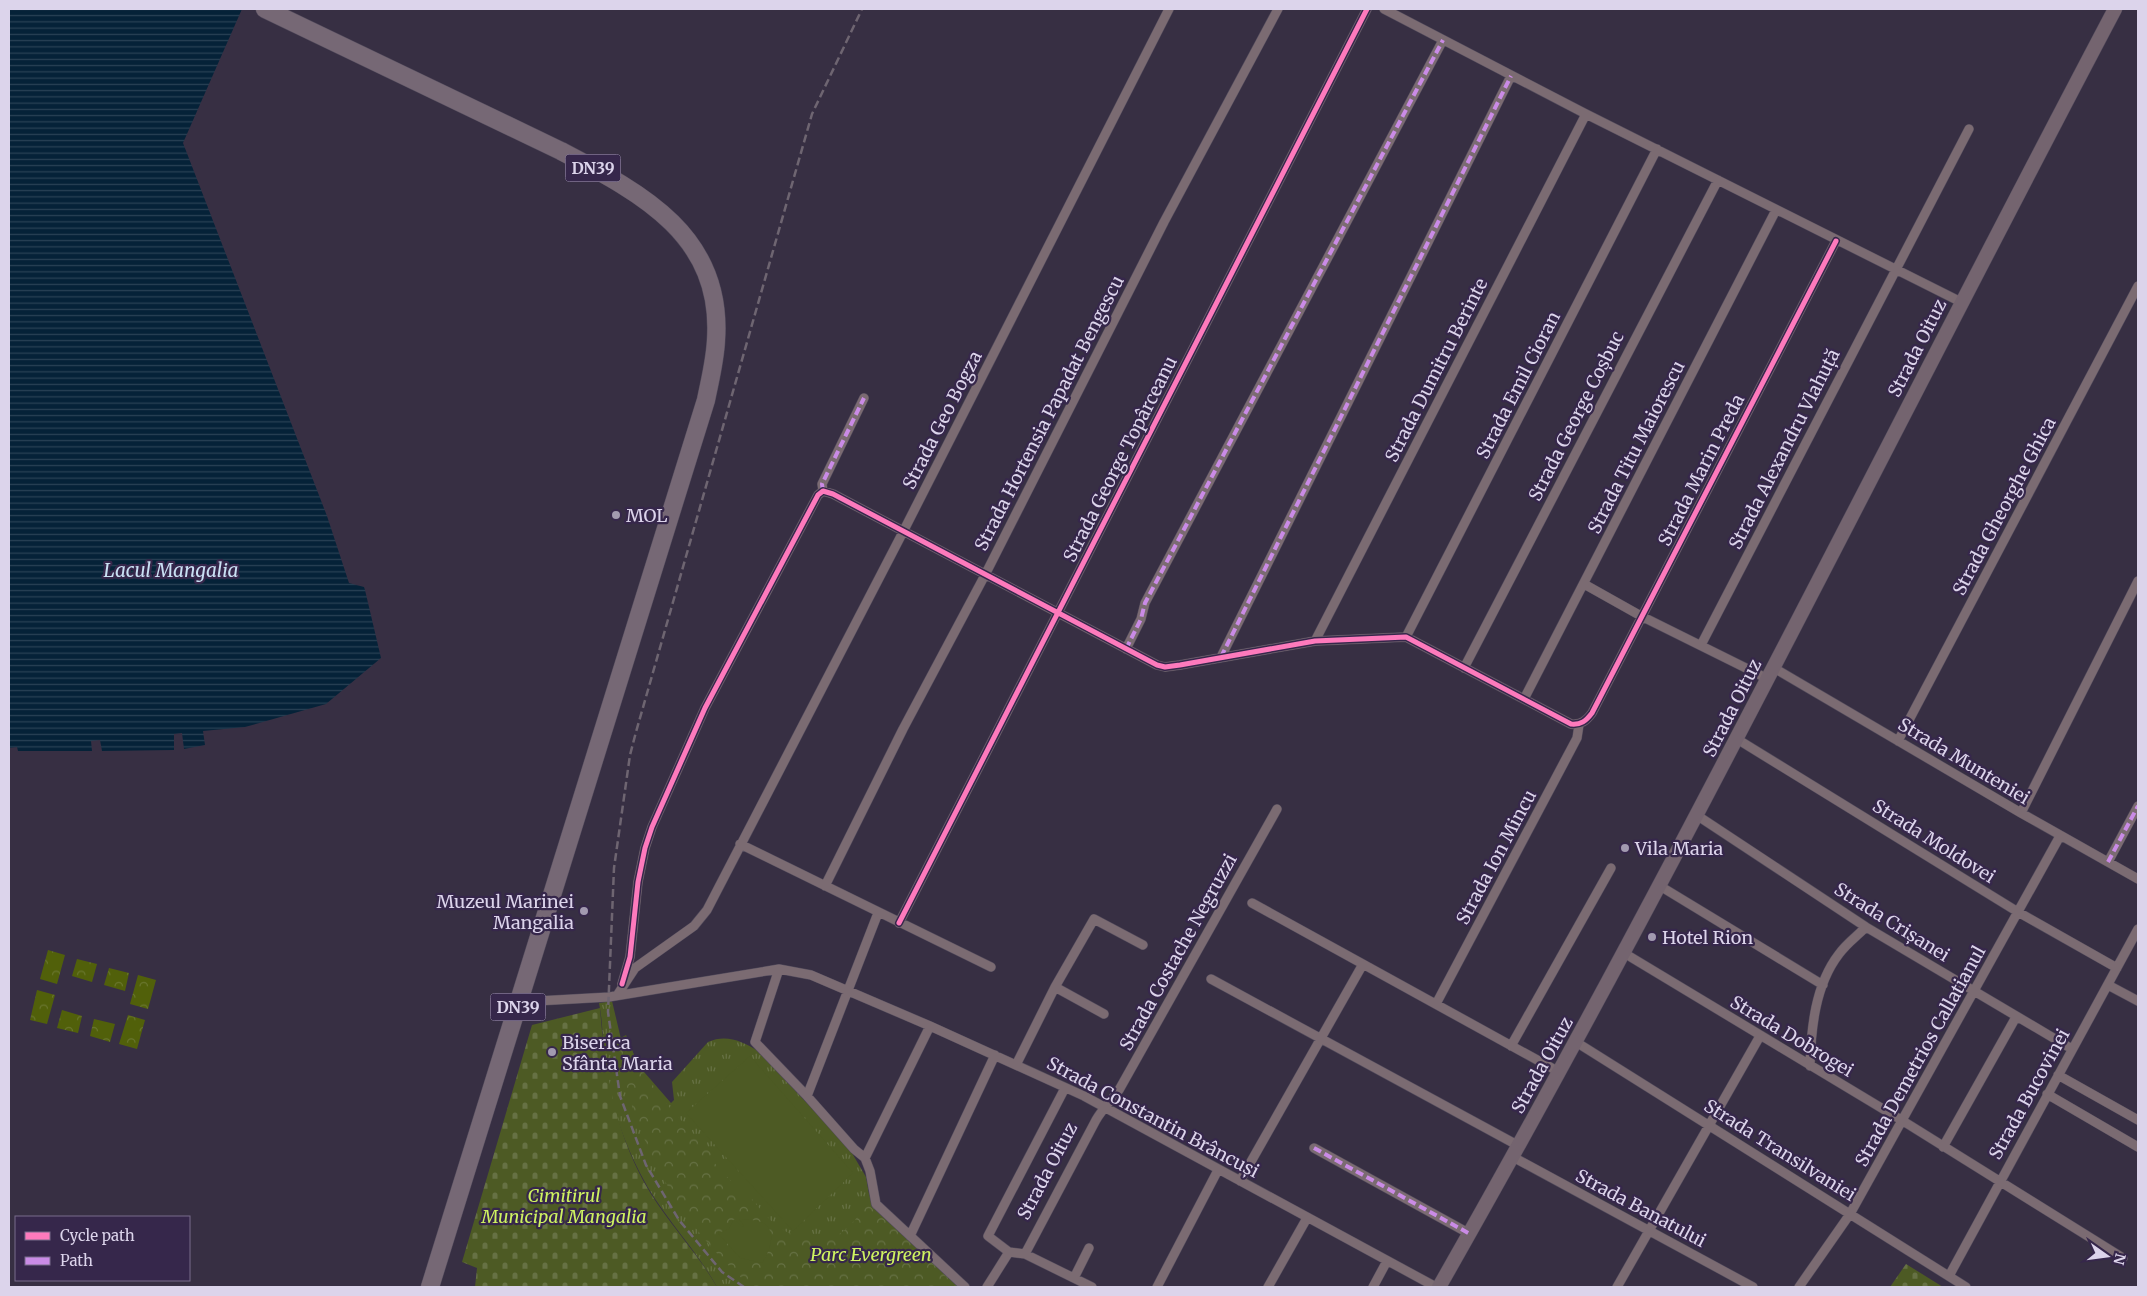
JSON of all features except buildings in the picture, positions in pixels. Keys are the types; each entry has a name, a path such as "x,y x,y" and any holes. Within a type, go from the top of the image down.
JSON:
{"highway":[{"name":"DN39","path":"265,9 561,151 649,202 666,217 695,251 709,282 715,311 716,339 714,366 706,400 440,1260 430,1287"},
{"name":"DN39","path":"436,1287 440,1260"},
{"path":"440,1260 444,1287"}],"main road":[{"name":"Strada Oituz","path":"1438,1287 1516,1152 1698,816 1961,302 2115,9"}],"street":[{"name":"Strada Geo Bogza","path":"622,984 635,968 694,926 707,910 903,532 1169,9"},
{"name":"Strada Hortensia Papadat Bengescu","path":"825,886 903,728 985,575 1164,222 1278,9"},
{"name":"Strada George Topârceanu","path":"899,923 1367,9"},
{"path":"1384,9 1511,76 1836,241 1896,268 1961,302"},
{"path":"1126,649 1141,619 1145,604 1443,40"},
{"path":"1221,657 1511,76"},
{"name":"Strada Dumitru Berinte","path":"1315,641 1586,114"},
{"path":"1896,268 1969,129"},
{"name":"Strada Emil Cioran","path":"1406,636 1658,149"},
{"name":"Strada George Coșbuc","path":"1464,668 1718,180"},
{"name":"Strada Titu Maiorescu","path":"1524,699 1776,210"},
{"name":"Strada Marin Preda","path":"1579,725 1592,713 1836,241"},
{"name":"Strada Alexandru Vlahuță","path":"1701,645 1896,268"},
{"name":"Strada Gheorghe Ghica","path":"1898,741 2138,286"},
{"path":"823,491 822,484 864,398"},
{"path":"823,491 833,494 1126,649 1165,667 1315,641 1406,636 1571,724 1579,725"},
{"path":"618,994 630,957 638,882 645,848 652,827 705,708 818,495 823,491"},
{"path":"2021,814 2138,581"},
{"name":"Strada Munteniei","path":"1584,584 1641,616 1701,645 1771,674 1898,741 2021,814 2138,879"},
{"name":"Strada Ion Mincu","path":"1436,1004 1577,738 1579,725"},
{"name":"Strada Moldovei","path":"1737,738 2018,912 2117,968"},
{"path":"2108,862 2138,806"},
{"name":"Strada Costache Negruzzi","path":"1104,1107 1112,1101 1119,1090 1277,809"},
{"name":"Strada Crișanei","path":"1698,816 1866,927 2072,1049"},
{"name":"Strada Demetrios Callatianul","path":"1800,1287 1850,1214 2060,836"},
{"path":"740,844 991,967"},
{"path":"1511,1046 1612,868"},
{"path":"1660,886 1823,984"},
{"path":"1252,902 1559,1072"},
{"path":"807,1096 878,913"},
{"path":"1016,1065 1055,986 1094,919 1142,945"},
{"path":"1810,1066 1811,1029 1828,971 1839,954 1866,927"},
{"name":"Strada Bucovinei","path":"1949,1276 2138,929"},
{"name":"Strada Dobrogei","path":"1624,953 1902,1121 2123,1258"},
{"path":"1240,1181 1363,964"},
{"path":"779,969 755,1042 854,1149 865,1158 870,1170 873,1198 876,1204 965,1287"},
{"name":"Strada Constantin Brâncuși","path":"519,1002 609,996 779,969 810,975 995,1055 1104,1107 1438,1287"},
{"name":"Strada Banatului","path":"1211,979 1320,1038 1649,1231 1753,1287"},
{"path":"2108,985 2138,1001"},
{"path":"1055,986 1104,1014"},
{"path":"1944,1147 2016,1016"},
{"path":"865,1158 930,1026"},
{"path":"1617,1287 1760,1036"},
{"name":"Strada Transilvaniei","path":"1576,1042 1966,1287"},
{"path":"910,1236 995,1055"},
{"path":"2058,1075 2138,1120"},
{"path":"1065,1088 988,1236 1009,1252 1025,1254 1092,1287"},
{"path":"2047,1094 2138,1147"},
{"name":"Strada Oituz","path":"1025,1254 1104,1107"},
{"path":"1314,1148 1470,1234"},
{"path":"1157,1287 1218,1170"},
{"path":"1268,1287 1307,1218"},
{"path":"1074,1278 1090,1248"},
{"path":"987,1287 1009,1252"},
{"path":"1373,1287 1388,1261"}],"green space":[{"path":"48,950 65,955 57,984 40,979"},
{"path":"77,959 97,964 92,982 72,976"},
{"path":"109,968 129,973 125,991 104,985"},
{"path":"138,975 156,980 148,1009 130,1004"},
{"path":"37,990 55,995 47,1024 30,1020"},
{"path":"612,1001 621,1039 764,1287 717,1287 699,1258 658,1203 640,1173 620,1126 612,1101 605,1067 599,1003"},
{"name":"Cimitirul Municipal Mangalia","path":"600,1008 609,1081 614,1104 629,1150 651,1194 717,1287 475,1287 477,1268 462,1262 532,1025"},
{"path":"62,1010 82,1016 78,1033 57,1028"},
{"path":"128,1015 145,1020 137,1049 119,1044"},
{"path":"94,1019 115,1024 110,1042 90,1036"},
{"path":"626,1035 638,1065 671,1103 674,1100 672,1082 708,1042 721,1039 734,1040 758,1051 849,1148 866,1177 869,1194 874,1206 913,1245 940,1267 830,1244 793,1241 754,1210 638,1076"},
{"name":"Parc Evergreen","path":"626,1035 638,1065 670,1108 712,1154 709,1157 740,1191 743,1189 765,1215 780,1228 800,1237 822,1239 831,1237 838,1235 850,1225 867,1204 962,1287 752,1287 726,1263 702,1236 662,1176 633,1110 624,1075 617,1040"},
{"path":"750,1056 853,1173 793,1231 686,1113"},
{"path":"734,1219 742,1227 744,1226 739,1219 758,1221 768,1227 771,1242 762,1263 740,1258 718,1233 729,1229"},
{"path":"1906,1264 1943,1287 1890,1287"}],"water":[{"name":"Lacul Mangalia","path":"9,9 242,9 183,143 327,516 349,583 364,587 365,590 381,658 326,704 245,727 203,731 205,745 184,749 182,733 174,734 174,750 102,751 100,740 91,741 92,751 18,751 17,747 9,748"}],"railway":[{"path":"744,1287 722,1272 679,1220 646,1165 620,1096 608,1012 614,868 630,755 636,732 812,114 862,9"}],"marked path":[{"path":"1126,649 1141,619 1145,603 1443,40"},
{"path":"1221,657 1511,76"},
{"path":"823,491 822,484 864,398"},
{"path":"2108,862 2138,806"},
{"path":"1314,1148 1470,1234"}],"cycle path":[{"path":"899,923 1367,9"},
{"path":"622,984 630,957 638,882 645,848 652,827 705,708 818,495 823,491 833,494 1157,665 1165,667 1180,665 1315,641 1406,637 1571,724 1578,724 1592,713 1836,241"}],"place":[{"name":"MOL","path":"616,515"},
{"name":"Vila Maria","path":"1625,848"},
{"name":"Muzeul Marinei Mangalia","path":"584,911"},
{"name":"Hotel Rion","path":"1652,937"},
{"name":"Biserica Sfânta Maria","path":"552,1052"}]}
